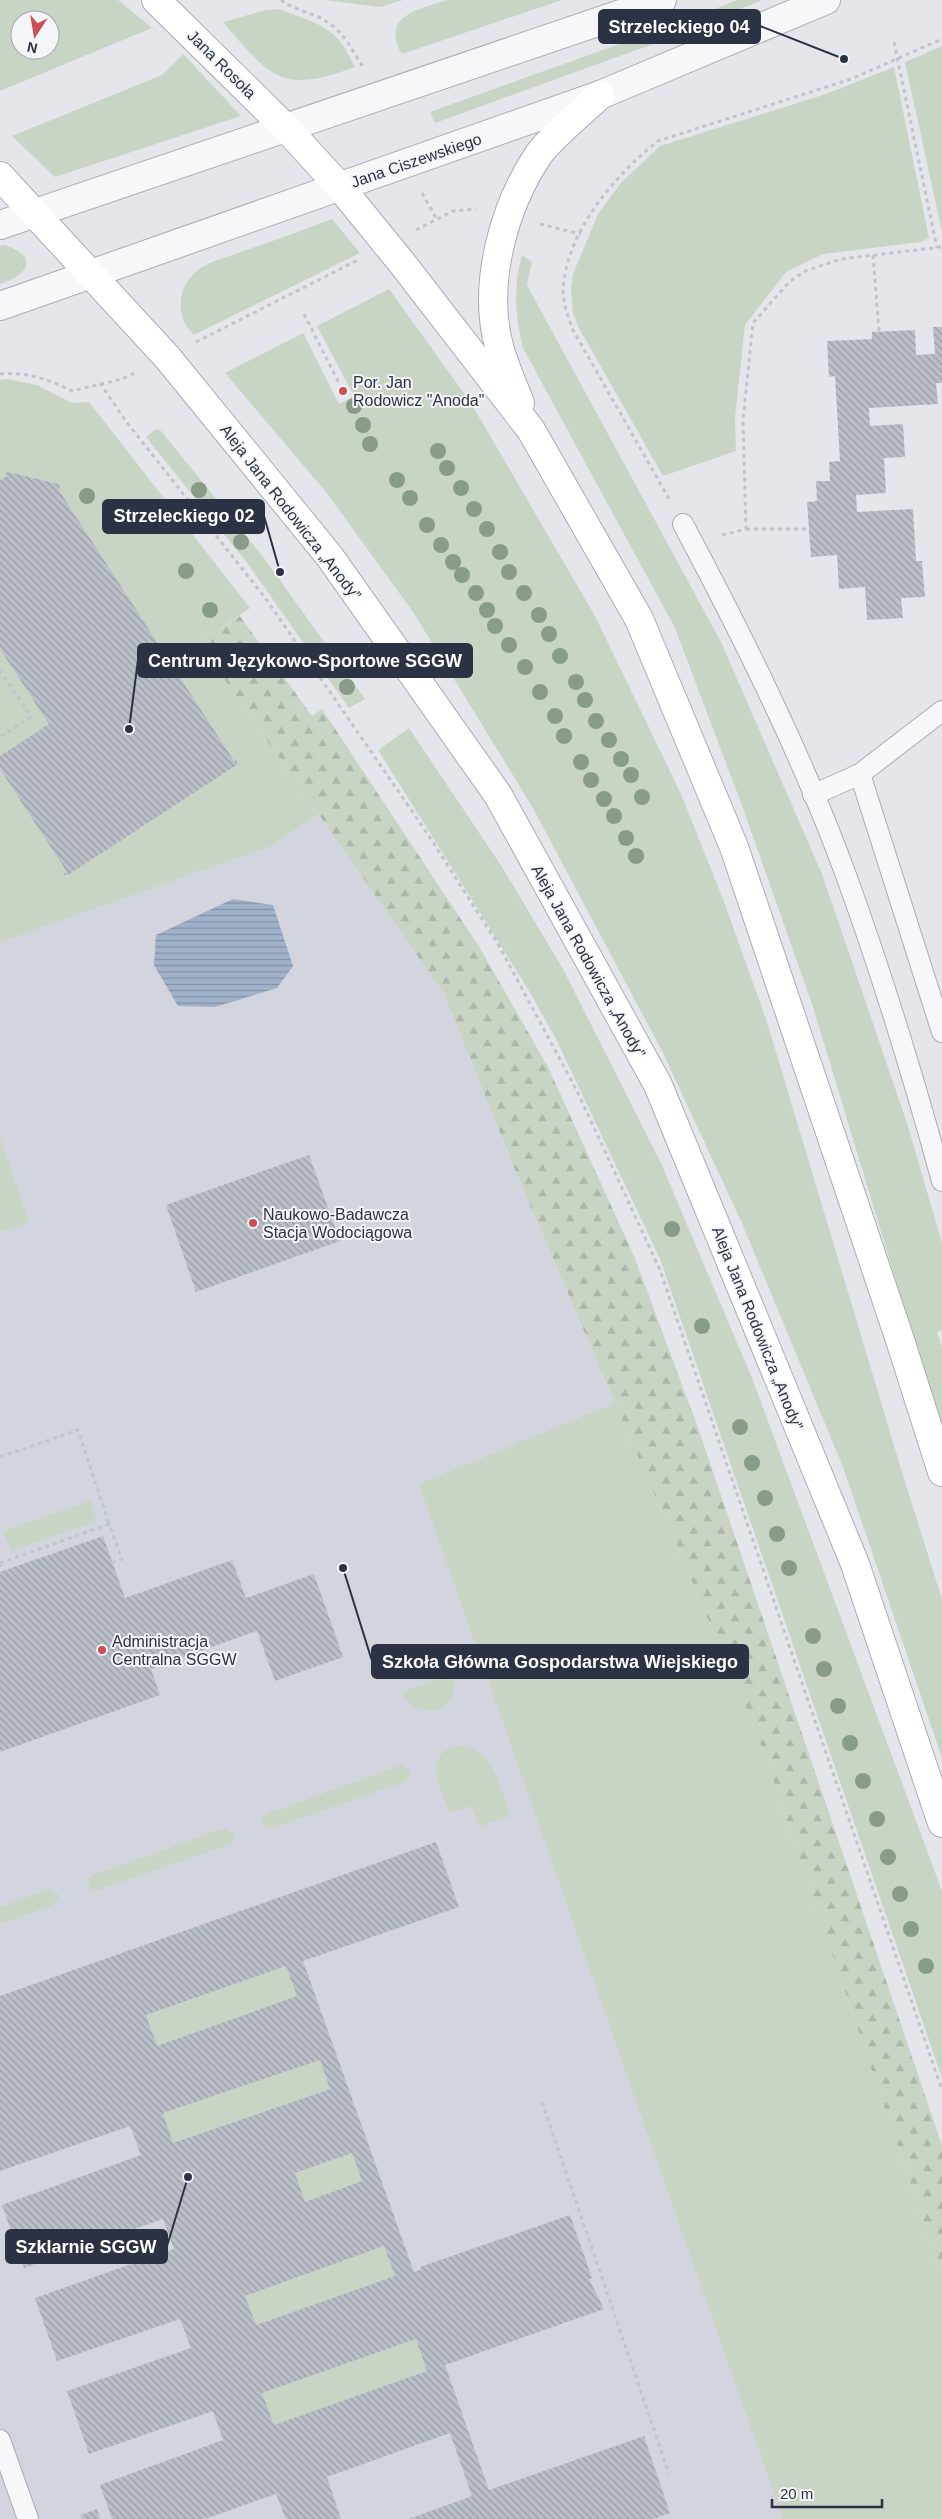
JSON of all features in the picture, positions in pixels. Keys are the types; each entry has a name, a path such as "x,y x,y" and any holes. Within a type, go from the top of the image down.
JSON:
{"main road":[{"name":"Jana Rosoła","path":"156,0 287,129"},
{"path":"531,430 499,347 493,315 494,283 502,235 507,216 540,152 600,95"},
{"path":"287,129 340,187 531,430 639,619 734,847 900,1340 942,1472"},
{"path":"0,176 36,213"},
{"name":"Aleja Jana Rodowicza „Anody”","path":"36,213 167,356 330,557 498,796 658,1085 855,1564 942,1823"}],"street":[{"path":"0,225 662,0"},
{"name":"Jana Ciszewskiego","path":"0,306 600,95 826,0"}],"lane":[{"path":"683,524 770,696 846,877 928,1130 942,1181"},
{"path":"813,795 860,774 942,711"},
{"path":"860,774 942,1032"},
{"path":"0,2440 28,2519"}],"path":[{"path":"281,0 288,6 329,23 342,35 364,69"},
{"path":"683,524 573,330 563,290 568,262 581,234 613,182 634,160 658,141 851,79 942,39"},
{"path":"894,42 937,248"},
{"path":"418,185 436,218"},
{"path":"414,231 436,218 453,212 483,209"},
{"path":"536,223 581,234"},
{"path":"746,529 743,420 753,323 789,282 805,271 841,259 942,247"},
{"path":"873,255 879,332"},
{"path":"196,342 366,256"},
{"path":"304,314 340,385"},
{"path":"0,374 10,373 28,376 60,385 72,391 122,379 137,372"},
{"path":"100,383 125,420 266,599 425,830 498,944 577,1090 660,1270 942,2090"},
{"path":"693,543 746,529 809,529"},
{"path":"0,670 30,717 0,737"},
{"path":"0,1457 78,1430 122,1559 113,1562"},
{"path":"3,1571 0,1563 109,1524"},
{"path":"542,2102 669,2474"}],"shaded area":[{"path":"0,413 103,505 444,994 517,1175 757,1733 942,2276 942,2519 0,2519"}],"green space":[{"path":"0,0 118,0 152,28 0,91"},
{"path":"325,0 403,0 380,7"},
{"path":"447,0 562,0 402,54 396,41 396,31 399,23 415,11"},
{"path":"737,0 762,0 689,31 435,123 430,112 700,15"},
{"path":"279,9 319,25 333,34 341,43 355,67 310,80 293,80 279,76 266,68 253,56 223,22 266,10"},
{"path":"942,46 942,232 905,62"},
{"path":"183,54 241,116 55,177 12,136 162,75"},
{"path":"894,67 929,238 921,242 823,254 786,272 745,325 735,418 736,451 663,476 579,328 573,314 571,288 573,274 598,214 621,183 660,146 826,94"},
{"path":"332,219 360,253 194,335 188,328 181,310 182,292 186,284 199,269 213,262"},
{"path":"4,245 22,254 26,260 26,265 24,271 18,276 0,284 0,246"},
{"path":"522,255 532,262 527,285 721,642 822,874 907,1123 942,1243 942,1330 937,1332 942,1348 942,1433 813,1007 743,808 675,628 523,348 516,302 517,278"},
{"path":"389,289 471,403 595,616 681,794 723,899 767,1022 901,1469 942,1599 942,1758 843,1467 741,1221 662,1051 533,808 413,612 326,492 225,373 303,333 339,404 354,396 317,326"},
{"path":"6,379 37,385 72,403 89,402 250,608 200,643 318,814 271,846 0,942 0,380"},
{"path":"156,429 161,431 264,558 365,699 349,708 248,564 146,437"},
{"path":"240,616 312,716 322,709 480,948 549,1069 634,1256 696,1422 942,2145 942,2276 757,1733 517,1175 444,994 199,643"},
{"path":"409,728 502,867 563,969 661,1163 752,1378 942,1891 942,2078 660,1259 555,1037 526,986 378,750"},
{"path":"0,1138 29,1222 0,1232"},
{"path":"615,1403 757,1733 942,2276 942,2519 783,2519 419,1484"},
{"path":"90,1501 97,1521 11,1551 3,1531"},
{"path":"453,1674 454,1687 451,1697 445,1705 437,1709 428,1711 418,1708 409,1702 402,1692"},
{"path":"458,1746 470,1748 480,1753 488,1761 499,1782 510,1816 479,1827 471,1806 450,1813 436,1774 436,1765 439,1757 446,1750"},
{"path":"402,1765 411,1771 407,1781 270,1829 262,1825 262,1818 266,1814"},
{"path":"225,1828 234,1833 235,1837 231,1844 98,1890 90,1889 88,1879 93,1875"},
{"path":"50,1889 59,1895 55,1904 0,1924 0,1907"},
{"path":"286,1966 297,1996 157,2046 146,2015"},
{"path":"320,2060 330,2089 173,2143 163,2113"},
{"path":"352,2153 362,2181 305,2202 295,2173"},
{"path":"384,2246 395,2276 256,2325 245,2296"},
{"path":"416,2339 427,2371 274,2425 262,2393"}],"water":[{"path":"233,899 273,905 293,966 277,988 215,1007 178,1006 154,965 156,935"}],"building":[{"path":"933,327 942,327 942,383 936,383 938,404 869,408 870,426 903,424 905,457 884,458 886,493 856,495 857,512 913,509 916,561 922,561 925,597 901,598 903,618 867,620 865,587 839,589 837,555 811,557 807,502 817,501 816,481 830,481 829,462 840,461 835,376 829,377 827,341 872,339 872,332 915,330 916,355 935,354"},
{"path":"8,472 58,484 60,487 58,489 234,761 236,760 238,764 68,875 62,875 67,872 0,769 0,756 49,724 0,649 0,481 7,476 5,474"},
{"name":"Naukowo-Badawcza Stacja Wodociągowa","path":"309,1155 340,1241 196,1292 166,1205"},
{"name":"Administracja Centralna SGGW","path":"103,1536 125,1598 232,1560 246,1598 314,1574 343,1657 275,1681 257,1631 151,1669 160,1695 0,1752 0,1572"},
{"path":"436,1842 459,1907 303,1961 414,2272 421,2269 420,2267 570,2215 592,2278 589,2279 604,2309 445,2365 489,2490 644,2436 670,2513 654,2519 409,2519 472,2496 450,2433 327,2477 341,2519 286,2519 276,2494 205,2519 112,2519 100,2485 223,2440 213,2411 89,2454 67,2391 191,2348 180,2319 57,2361 35,2298 174,2249 163,2219 24,2268 2,2205 141,2155 130,2126 0,2171 0,1996","holes":["286,1966 297,1996 157,2046 146,2015","320,2060 330,2089 173,2143 163,2113","352,2153 362,2181 305,2202 295,2173","384,2246 395,2276 256,2325 245,2296","416,2339 427,2371 274,2425 262,2393"]},
{"path":"97,2509 100,2519 82,2519 80,2515"}],"place":[{"name":"Strzeleckiego 04","path":"844,59"},
{"name":"Por. Jan Rodowicz \"Anoda\"","path":"343,391"},
{"name":"Strzeleckiego 02","path":"280,572"},
{"name":"Centrum Językowo-Sportowe SGGW","path":"129,729"},
{"name":"Naukowo-Badawcza Stacja Wodociągowa","path":"253,1223"},
{"name":"Szkoła Główna Gospodarstwa Wiejskiego","path":"343,1568"},
{"name":"Administracja Centralna SGGW","path":"102,1650"},
{"name":"Szklarnie SGGW","path":"188,2177"}]}
